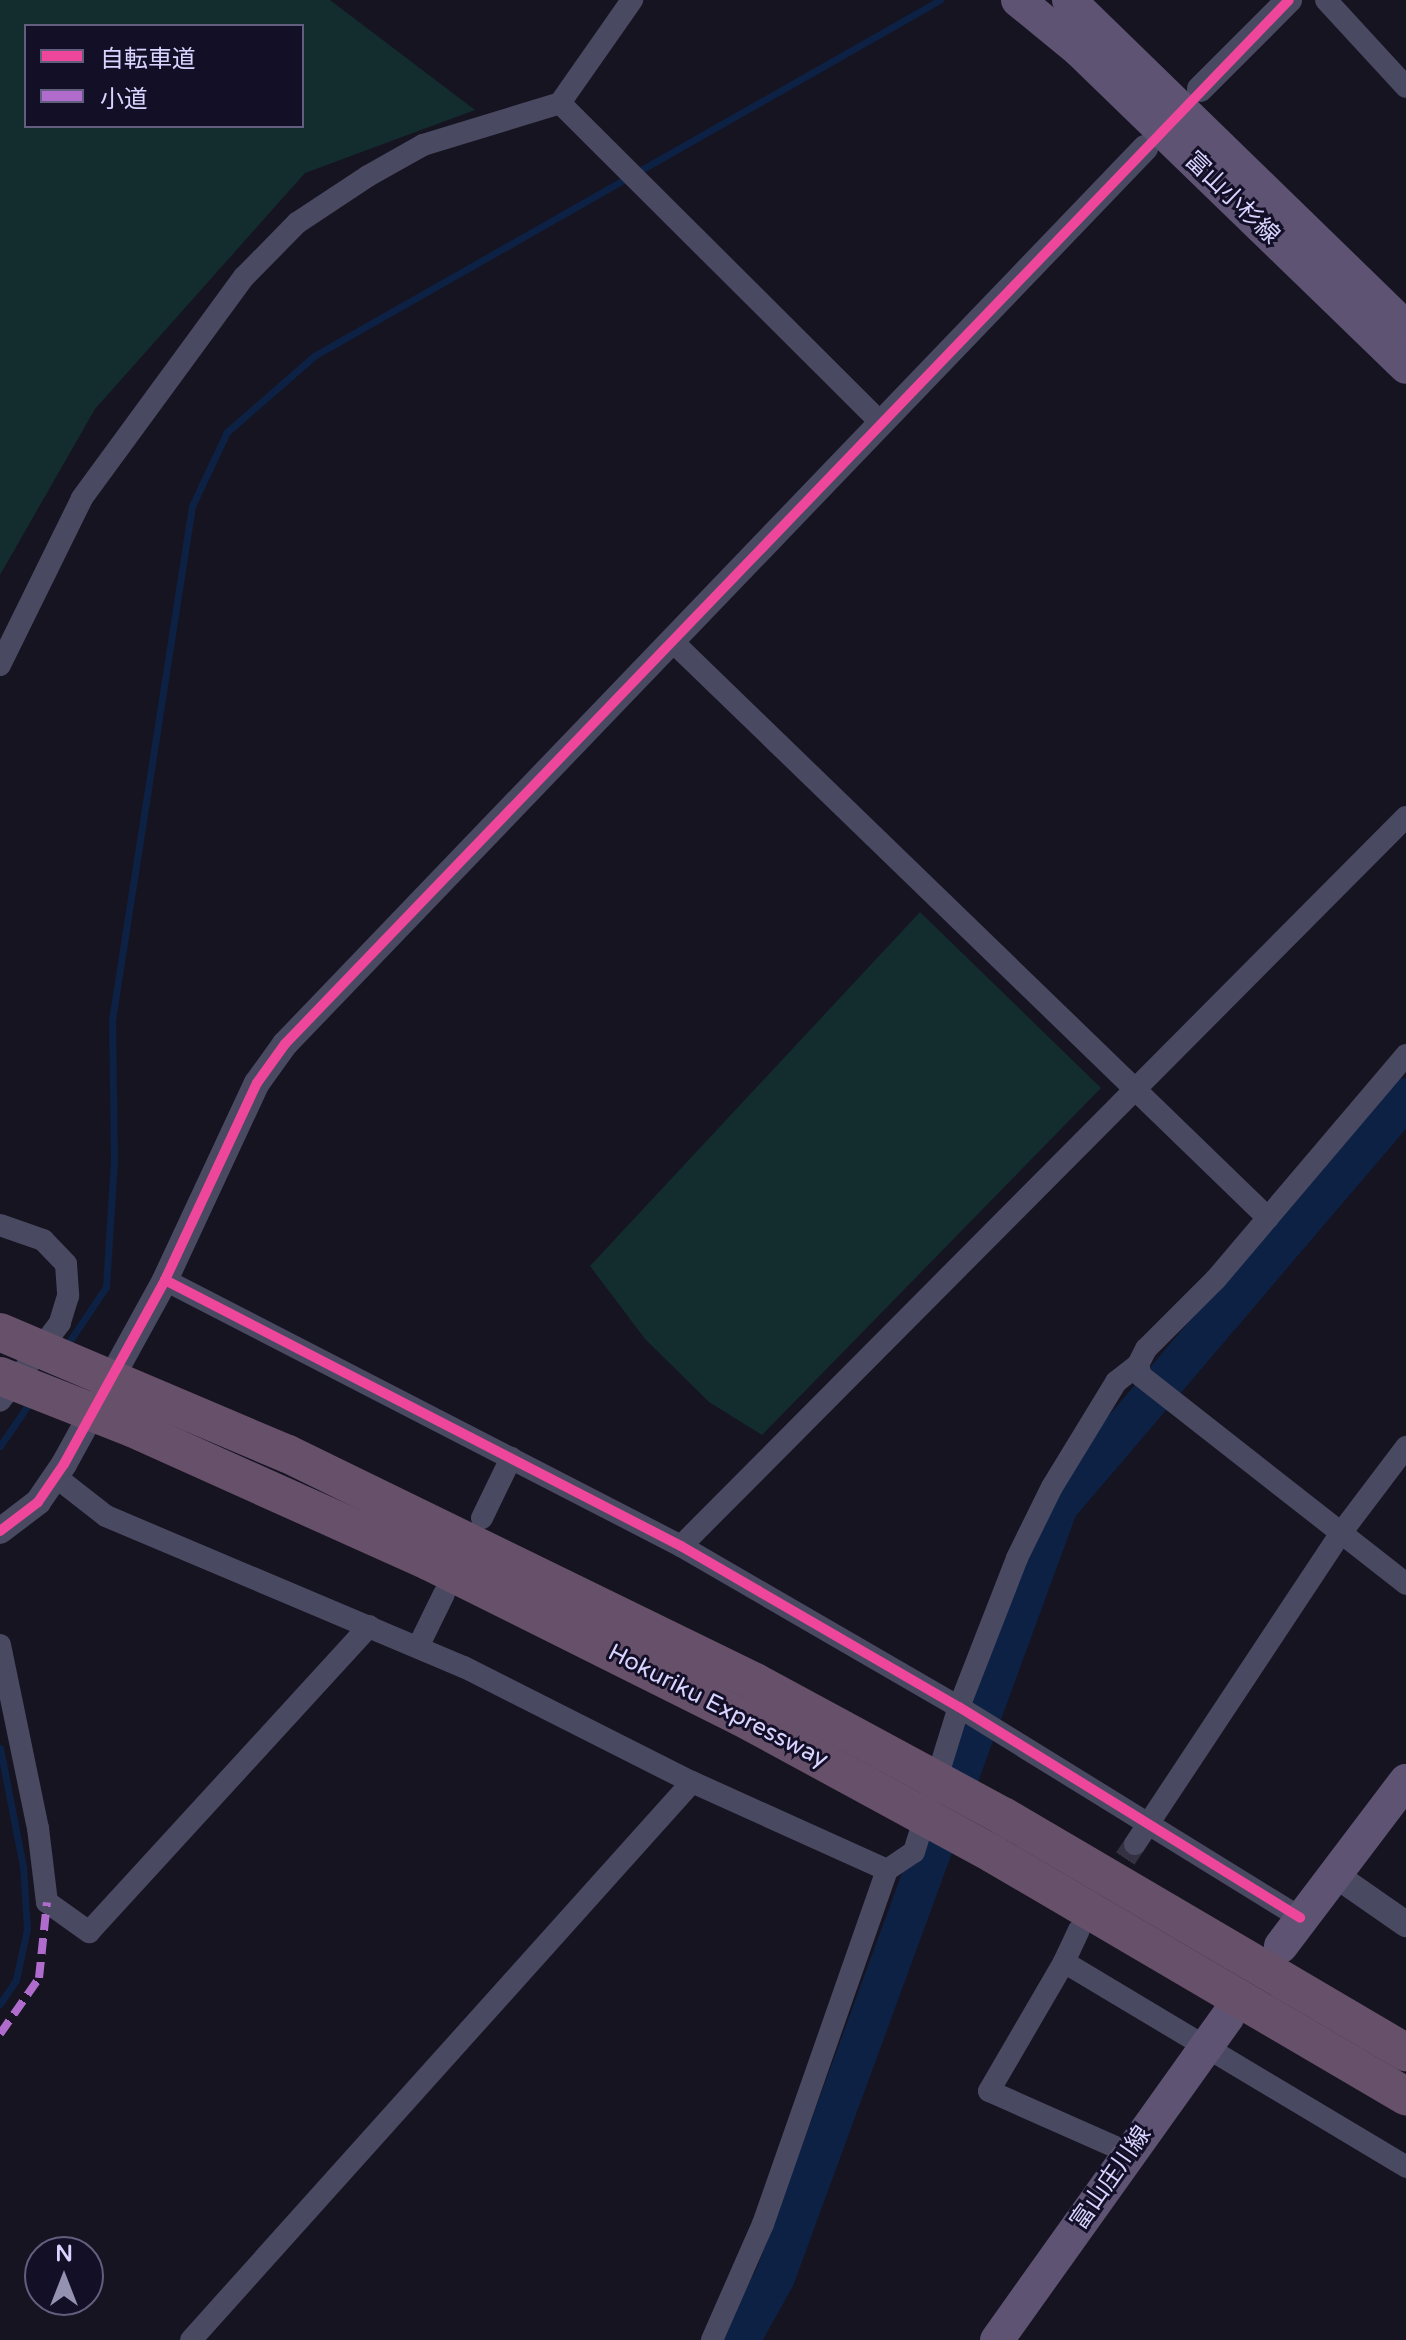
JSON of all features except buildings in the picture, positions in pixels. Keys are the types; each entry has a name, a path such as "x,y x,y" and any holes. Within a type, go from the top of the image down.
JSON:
{"highway":[{"name":"Hokuriku Expressway","path":"2,1333 149,1393 458,1533 900,1759 1406,2052"},
{"name":"Hokuriku Expressway","path":"0,1376 132,1428 428,1561 886,1794 1406,2096"}],"main road":[{"name":"富山小杉線","path":"1018,0 1079,50 1406,367"},
{"name":"富山小杉線","path":"1069,0 1406,328"},
{"path":"1281,1946 1406,1781"},
{"name":"富山庄川線","path":"997,2340 1227,2017"}],"street":[{"path":"0,665 82,498 244,277 297,223 423,145 560,103 632,0"},
{"path":"1200,89 1289,0"},
{"path":"1326,0 1406,87"},
{"path":"560,103 881,423"},
{"path":"0,1531 38,1502 56,1477 165,1280 257,1083 285,1044 1145,148"},
{"path":"671,640 1268,1218"},
{"path":"681,1546 1134,1087 1406,817"},
{"path":"1140,1371 1146,1349 1268,1218 1406,1055"},
{"path":"0,1225 43,1240 51,1248 66,1264 68,1296 60,1323 0,1401"},
{"path":"165,1280 681,1546 963,1710 1300,1918"},
{"path":"1140,1371 1406,1584"},
{"path":"712,2340 763,2224 887,1870 914,1852 1006,1584 1052,1487 1116,1382 1140,1371"},
{"path":"1135,1844 1341,1533 1406,1447"},
{"path":"482,1518 511,1458"},
{"path":"56,1477 106,1516 418,1647 692,1782 887,1870"},
{"path":"418,1647 444,1594"},
{"path":"0,1645 38,1828 47,1902 89,1932 369,1626"},
{"path":"191,2340 692,1782"},
{"path":"1334,1874 1406,1924"},
{"path":"1079,1930 1064,1962 989,2091 1129,2153"},
{"path":"1064,1962 1406,2167"}],"green space":[{"path":"0,0 330,0 475,110 305,173 95,409 0,575"},
{"path":"920,912 1101,1088 762,1435 709,1402 645,1339 590,1266"}],"waterway":[{"path":"65,1348 106,1287 114,1161 112,1020 192,506 227,432 314,356 940,0"},
{"path":"740,2340 775,2277 1058,1506 1406,1098"},
{"path":"0,1446 30,1402"},
{"path":"0,1748 23,1866 27,1929 16,1980 0,2004"}],"tunnel":[{"path":"1107,1886 1135,1844"}],"marked path":[{"path":"0,2034 39,1978 47,1902"}],"cycle path":[{"path":"0,1531 38,1502 64,1464 165,1280 257,1083 285,1044 1289,0"},
{"path":"165,1280 681,1546 959,1707 1300,1918"}]}
